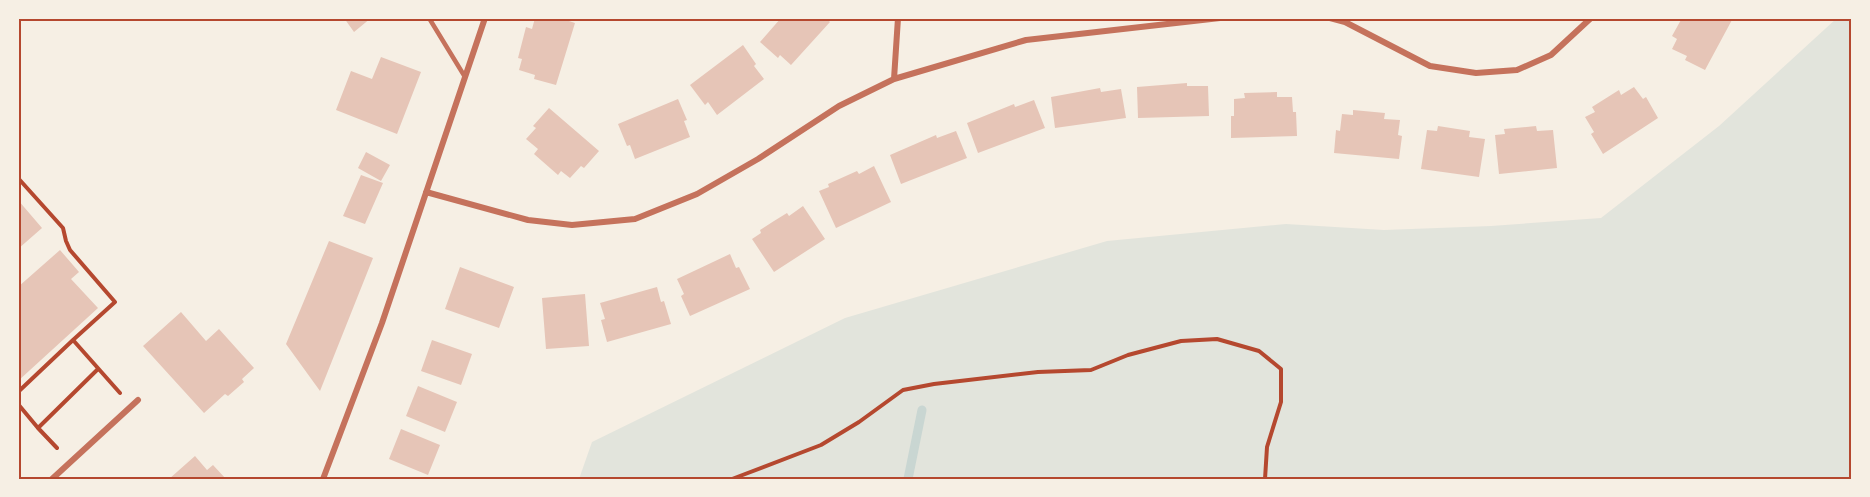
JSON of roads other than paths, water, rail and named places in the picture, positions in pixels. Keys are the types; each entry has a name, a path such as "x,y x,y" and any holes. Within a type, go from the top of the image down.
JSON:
{"street":[{"path":"323,479 382,323 485,18"},
{"path":"894,79 898,18"},
{"path":"426,192 528,220 573,225 635,219 697,194 758,159 838,106 894,79 1026,40 1220,18"},
{"path":"1330,18 1344,22 1430,66 1476,73 1517,70 1551,55 1591,18"},
{"path":"52,479 138,400"}],"lane":[{"path":"429,18 465,76"}],"waterway":[{"path":"908,479 922,410"}]}
